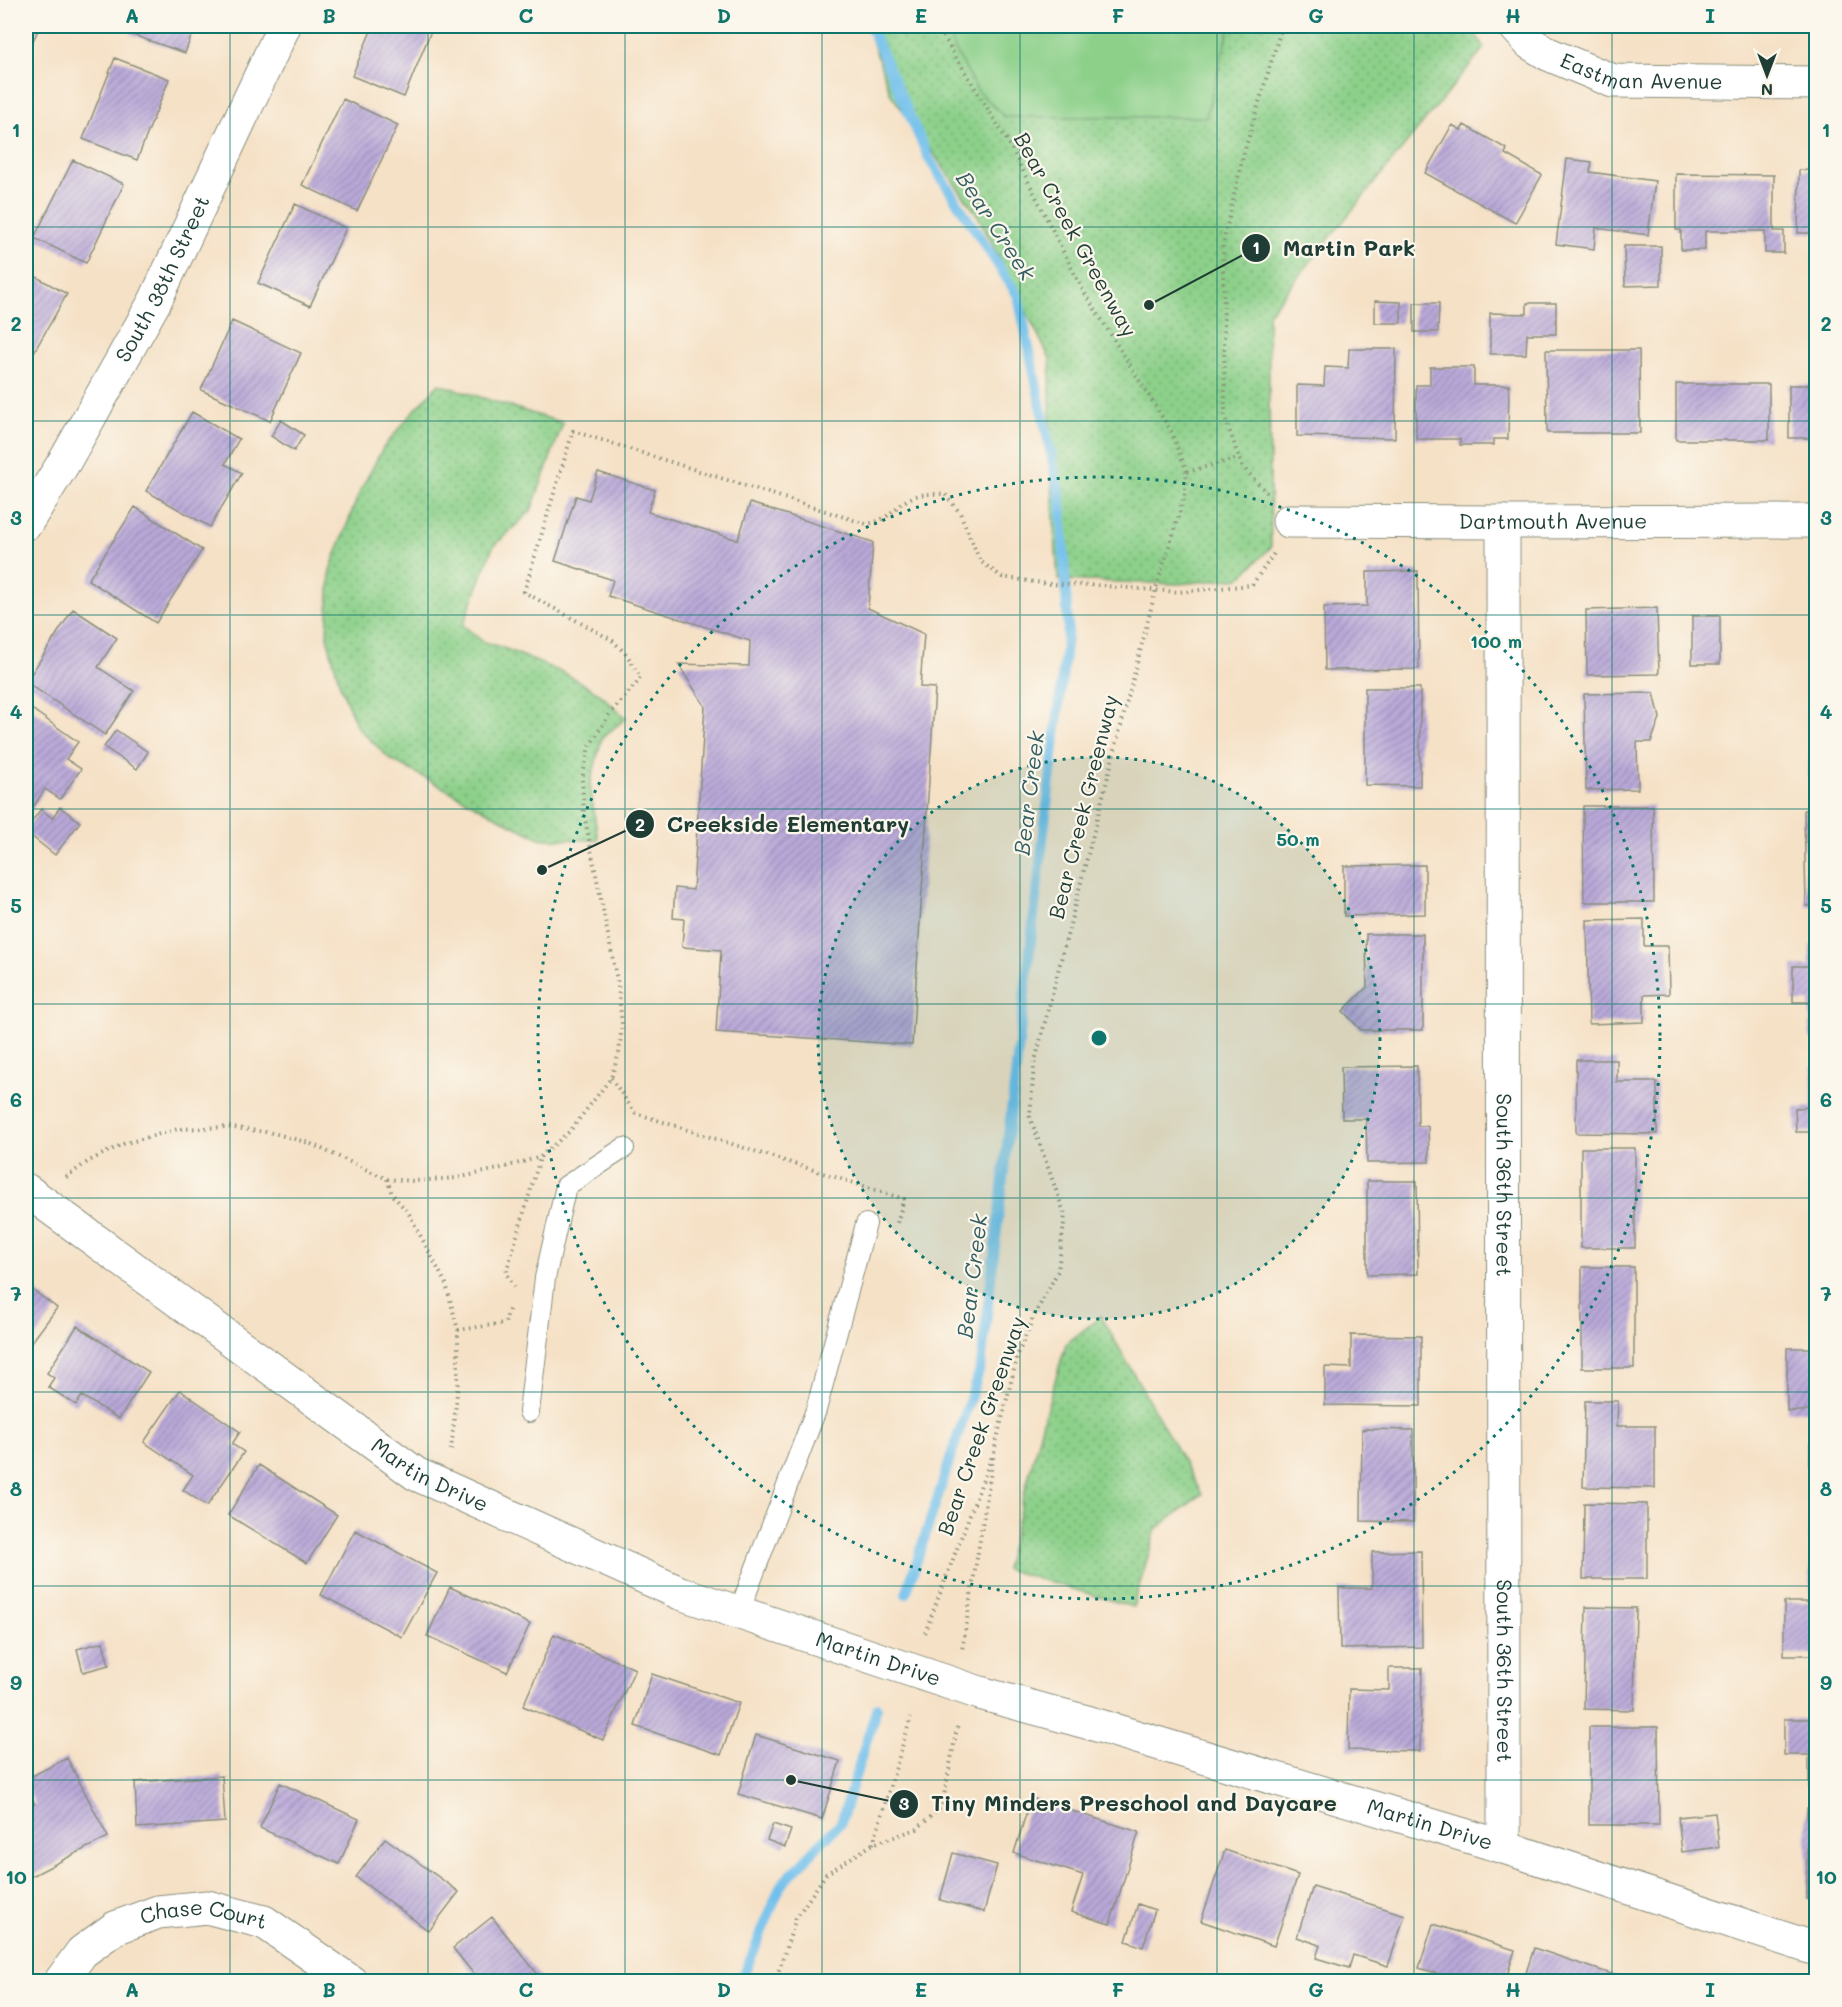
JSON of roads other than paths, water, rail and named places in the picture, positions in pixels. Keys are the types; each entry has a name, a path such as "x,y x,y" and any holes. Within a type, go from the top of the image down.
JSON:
{"street":[{"name":"South 38th Street","path":"26,523 66,459 155,301 284,26"},
{"name":"Eastman Avenue","path":"1515,26 1530,43 1548,54 1613,81 1816,83"},
{"name":"Dartmouth Avenue","path":"1289,520 1816,521"},
{"name":"South 36th Street","path":"1503,522 1504,1847"},
{"name":"Martin Drive","path":"31,1195 416,1474 680,1593 980,1693 1090,1723 1504,1847 1816,1949"},
{"name":"Chase Court","path":"60,1982 82,1952 115,1928 159,1912 207,1907 264,1922 351,1982"}],"lane":[{"path":"529,1412 545,1278 566,1186 624,1148"},
{"path":"740,1612 816,1410 866,1224"}],"waterway":[{"name":"Bear Creek","path":"870,26 929,159 1018,296 1061,502 1068,628 981,1365 906,1594"},
{"name":"Bear Creek","path":"741,1982 781,1885 841,1822 877,1707"}],"place":[{"name":"Martin Park","path":"1149,305"},
{"name":"Creekside Elementary","path":"542,870"},
{"name":"Tiny Minders Preschool and Daycare","path":"791,1780"}]}
